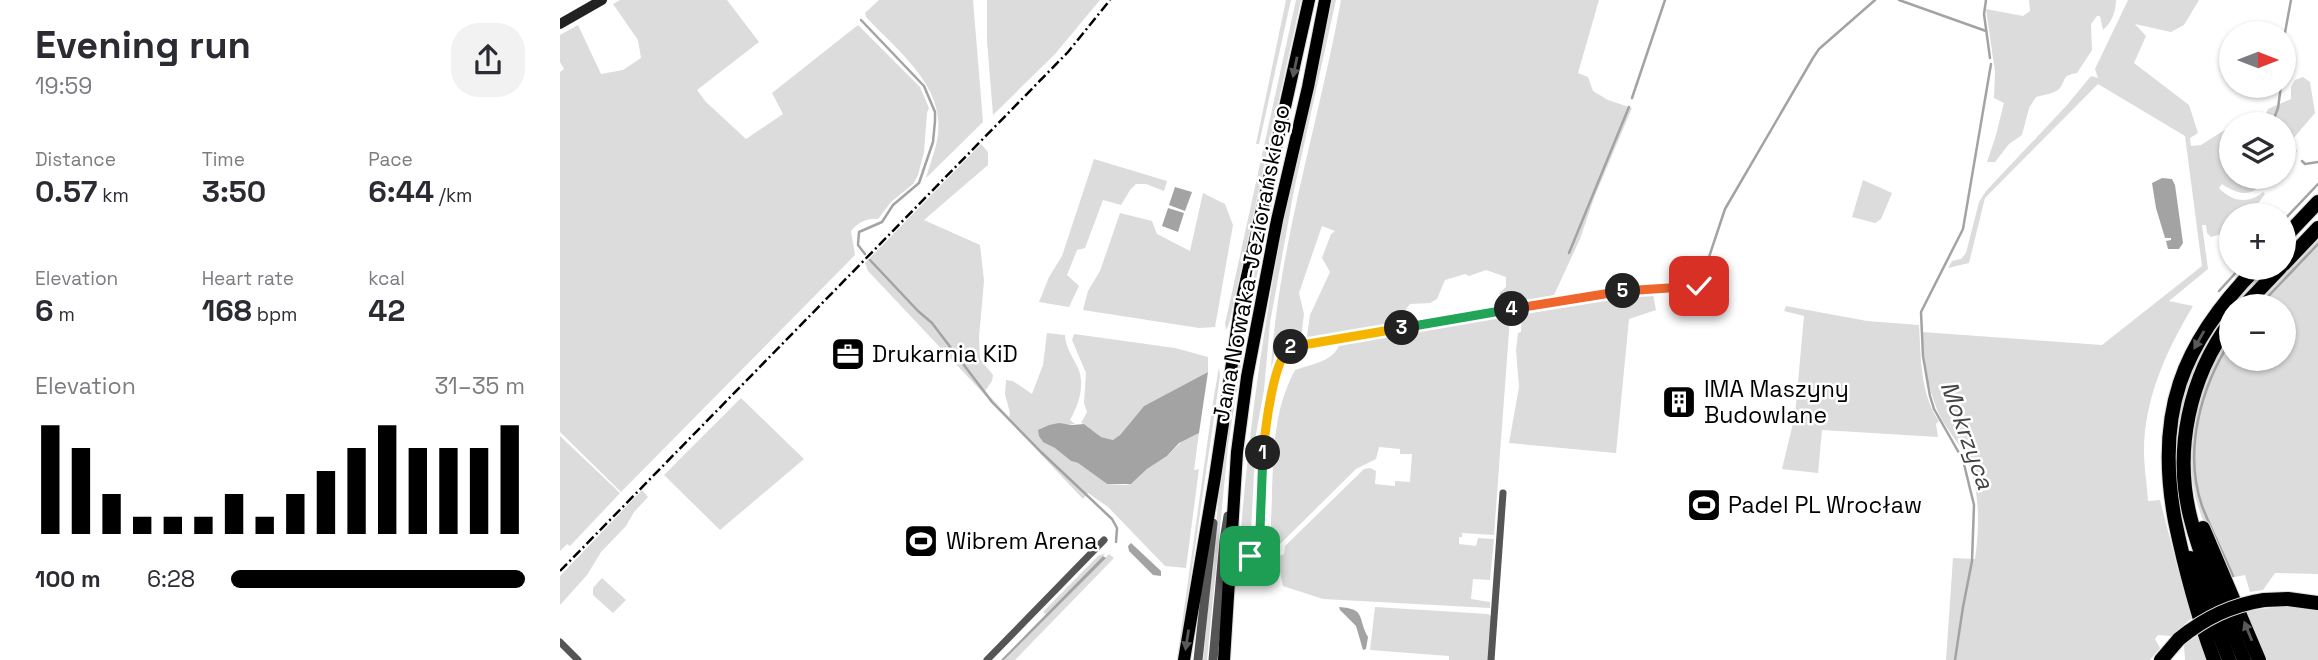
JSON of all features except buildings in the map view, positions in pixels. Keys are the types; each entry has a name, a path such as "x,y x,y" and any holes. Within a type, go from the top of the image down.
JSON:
{"highway":[{"path":"2296,225 2318,202"},
{"path":"2296,251 2318,228"},
{"path":"2214,660 2190,588 2175,521 2168,456 2170,422 2184,370 2202,333 2245,280"},
{"path":"2255,294 2269,280"},
{"path":"2219,340 2194,392 2185,435 2186,485 2193,527 2244,660"},
{"path":"2186,485 2259,660"},
{"path":"2175,521 2229,660"},
{"path":"2161,660 2179,639 2214,615 2236,606 2264,600 2288,599 2318,603"}],"main road":[{"path":"560,24 602,0"},
{"name":"Jana Nowaka-Jeziorańskiego","path":"1215,477 1241,303 1309,0"},
{"name":"Jana Nowaka-Jeziorańskiego","path":"1234,495 1239,429 1256,325 1325,2"},
{"path":"1184,660 1215,477"},
{"path":"1224,660 1234,495"}],"street":[{"path":"1229,589 1238,563 1251,556 1259,556 1265,437 1274,383 1287,349 1608,293 1659,287 1699,286 1720,289"},
{"name":"Jana Nowaka-Jeziorańskiego","path":"1198,660 1213,525 1215,477"},
{"path":"1491,660 1503,493"},
{"name":"Jana Nowaka-Jeziorańskiego","path":"1213,660 1224,541 1234,495"},
{"path":"1233,528 1239,548 1251,556"},
{"path":"987,660 1104,540"},
{"path":"560,642 578,660"}],"shaded area":[{"path":"620,0 727,0 759,42 697,90 706,102 746,139 783,114 772,93 858,25 920,87 929,108 924,152 913,184 891,202 878,219 859,223 851,231 855,255 621,492 560,432 560,72 564,69 560,62 560,35 578,25 601,74 623,70 641,58 638,40 613,4"},
{"path":"879,0 973,0 983,122 926,178 938,135 934,100 904,55 866,17 865,13"},
{"path":"987,0 1100,0 1055,54 993,115 987,41"},
{"path":"1286,0 1291,0 1259,144 1256,144"},
{"path":"1296,0 1301,0 1226,330 1225,324"},
{"path":"1332,0 1336,0 1294,190 1270,323 1264,390 1256,434 1250,551 1246,551 1240,542 1253,410 1266,323 1289,193"},
{"path":"1341,0 1599,0 1578,73 1588,77 1593,91 1608,100 1632,108 1594,198 1580,239 1554,295 1507,305 1499,293 1506,287 1506,277 1486,270 1445,280 1437,299 1430,303 1410,304 1403,313 1400,324 1309,339 1307,336 1310,315 1330,272 1322,258 1331,234 1335,231 1322,226 1299,293 1304,314 1301,338 1283,348 1276,345 1270,389 1273,340 1288,242"},
{"path":"2029,0 2116,0 2113,16 2103,30 2100,16 2091,24 2092,50 2077,73 2066,76 2055,92 2036,97 2029,108 2022,135 2009,144 1995,162 1987,162 2004,103 1994,98 1995,72 1986,9 2023,16 2030,11"},
{"path":"2128,0 2199,0 2184,25 2171,32 2135,24 2146,36 2134,63 2189,105 2198,133 2190,138 2191,146 2201,145 2219,134 2219,189 2240,200 2251,199 2263,192 2265,194 2259,203 2219,203 2219,235 2211,237 2207,233 2206,225 2202,225 2208,269 2169,301 2193,306 2166,357 2148,412 2144,451 2148,501 2160,500 2193,617 2171,636 2158,635 2155,639 2160,648 2150,660 1946,660 1953,558 1975,559 1978,508 1971,470 1959,445 1942,420 1933,398 1926,370 1922,332 2102,345 2202,266 2185,136 2098,84 1985,198 1969,263 1948,268 1952,261 1961,259 1966,253 1979,202 1986,191 2091,76 2098,78 2095,69"},
{"path":"2303,77 2310,82 2315,113 2296,135 2296,112 2267,112 2268,109 2296,98 2296,80"},
{"path":"981,144 988,152 988,165 924,220 980,245 984,281 979,337 980,359 993,375 985,391 1009,417 1005,394 1006,380 1013,381 1032,394 1043,365 1047,333 1065,335 1081,379 1079,400 1070,420 1075,424 1049,425 1041,440 1107,484 1125,485 1131,484 1182,441 1199,433 1194,470 1199,469 1186,568 1165,566 1108,507 1088,493 1083,499 868,271 865,263"},
{"path":"1094,159 1167,181 1164,191 1146,184 1136,184 1121,205 1103,200 1085,248 1077,250 1067,275 1079,286 1069,307 1039,302 1049,277 1062,256"},
{"path":"2162,178 2172,179 2175,185 2183,243 2179,249 2168,249 2166,241 2171,238 2165,238 2156,208 2152,183"},
{"path":"1863,180 1892,193 1881,219 1875,223 1852,217"},
{"path":"1175,187 1192,192 1185,211 1169,205"},
{"path":"2232,189 2256,189 2248,193"},
{"path":"1203,193 1225,204 1233,225 1215,327 1199,328 1083,310 1120,213 1152,221 1157,234 1190,251"},
{"path":"1269,199 1273,199 1249,313 1228,446 1207,660 1203,660 1221,471 1245,310"},
{"path":"1168,208 1184,213 1178,232 1162,226"},
{"path":"2318,238 2318,574 2275,573 2263,590 2250,592 2245,575 2230,578 2199,509 2191,465 2192,442 2202,394 2219,353 2219,371 2296,371 2296,294 2264,294 2278,280 2296,280 2296,261"},
{"path":"2254,280 2261,280 2247,294 2241,294"},
{"path":"1653,294 1656,310 1629,319 1616,453 1509,443 1519,387 1516,350 1518,333 1521,332 1522,312"},
{"path":"1786,306 1867,321 1919,325 1925,387 1939,421 1936,424 1938,437 1822,430 1818,473 1782,469 1795,415 1804,316 1784,311"},
{"path":"1504,315 1510,318 1494,535 1462,533 1462,537 1459,537 1459,544 1476,546 1478,538 1494,539 1490,580 1473,579 1471,599 1490,602 1490,608 1323,599 1283,586 1277,557 1284,554 1285,546 1364,469 1376,471 1375,484 1395,486 1395,481 1410,482 1412,454 1400,454 1400,449 1379,447 1376,459 1356,469 1273,551 1271,522 1276,429 1283,399 1295,370 1329,357 1338,348 1340,341"},
{"path":"2219,321 2219,331 2190,386 2188,525 2185,526 2176,474 2178,422 2191,372"},
{"path":"1074,334 1175,348 1208,357 1208,372 1144,406 1118,437 1113,440 1101,437 1081,423 1087,412 1084,403 1086,373 1072,340"},
{"path":"1219,367 1220,376 1177,660 1213,402"},
{"path":"1208,372 1199,433 1179,443 1131,484 1107,484 1043,442 1039,436 1038,430 1049,425 1084,424 1101,437 1113,440 1144,406"},
{"path":"741,398 804,459 720,530 664,475"},
{"path":"560,436 620,493 570,546 567,544 560,551"},
{"path":"642,490 648,497 560,605 560,576"},
{"path":"1131,543 1161,571 1161,576 1153,575 1129,551 1128,546"},
{"path":"1105,553 1046,614 1043,612 1098,556"},
{"path":"1109,554 1114,558 1015,660 1004,660"},
{"path":"1103,556 1106,558 1001,660"},
{"path":"602,578 626,600 613,613 593,595 593,588"},
{"path":"1339,607 1358,612 1368,637 1366,649 1363,650 1356,626"},
{"path":"1375,607 1488,614 1492,617 1489,660 1449,660 1449,656 1370,650"},
{"path":"2277,607 2318,611 2318,660 2264,660 2245,611"},
{"path":"2199,634 2210,660 2185,660 2184,645"}],"waterway":[{"path":"1632,98 1665,0"},
{"path":"1703,275 1725,209 1813,58 1819,49 1875,0"},
{"path":"1899,0 1986,31"},
{"name":"Mokrzyca","path":"1986,0 1984,14 1990,58"},
{"path":"2287,21 2291,0"},
{"path":"861,20 924,86 935,112 933,142 919,183 893,205 882,222 859,232 858,245 865,254"},
{"name":"Mokrzyca","path":"1955,660 1972,561 1974,505 1963,460 1934,409 1930,396 1923,356 1921,312 1963,229 1991,64"},
{"path":"2276,112 2279,98"},
{"path":"1569,253 1629,107"},
{"path":"2302,161 2305,164 2318,162"},
{"path":"2296,207 2318,184"},
{"path":"2270,294 2318,244"},
{"path":"870,260 932,323 992,402 1112,519 1117,528 1116,542"},
{"path":"2219,291 2229,280"},
{"path":"2219,360 2198,420 2194,463 2202,506 2233,576"}],"railway":[{"path":"560,571 1068,52 1110,0"}],"place":[{"name":"Drukarnia KiD","path":"848,354"},
{"name":"IMA Maszyny Budowlane","path":"1679,402"},
{"name":"Padel PL Wrocław","path":"1704,505"},
{"name":"Wibrem Arena","path":"921,541"}],"route":[{"path":"1250,556 1259,556 1265,437 1274,383 1287,349 1608,293 1699,286"}]}
